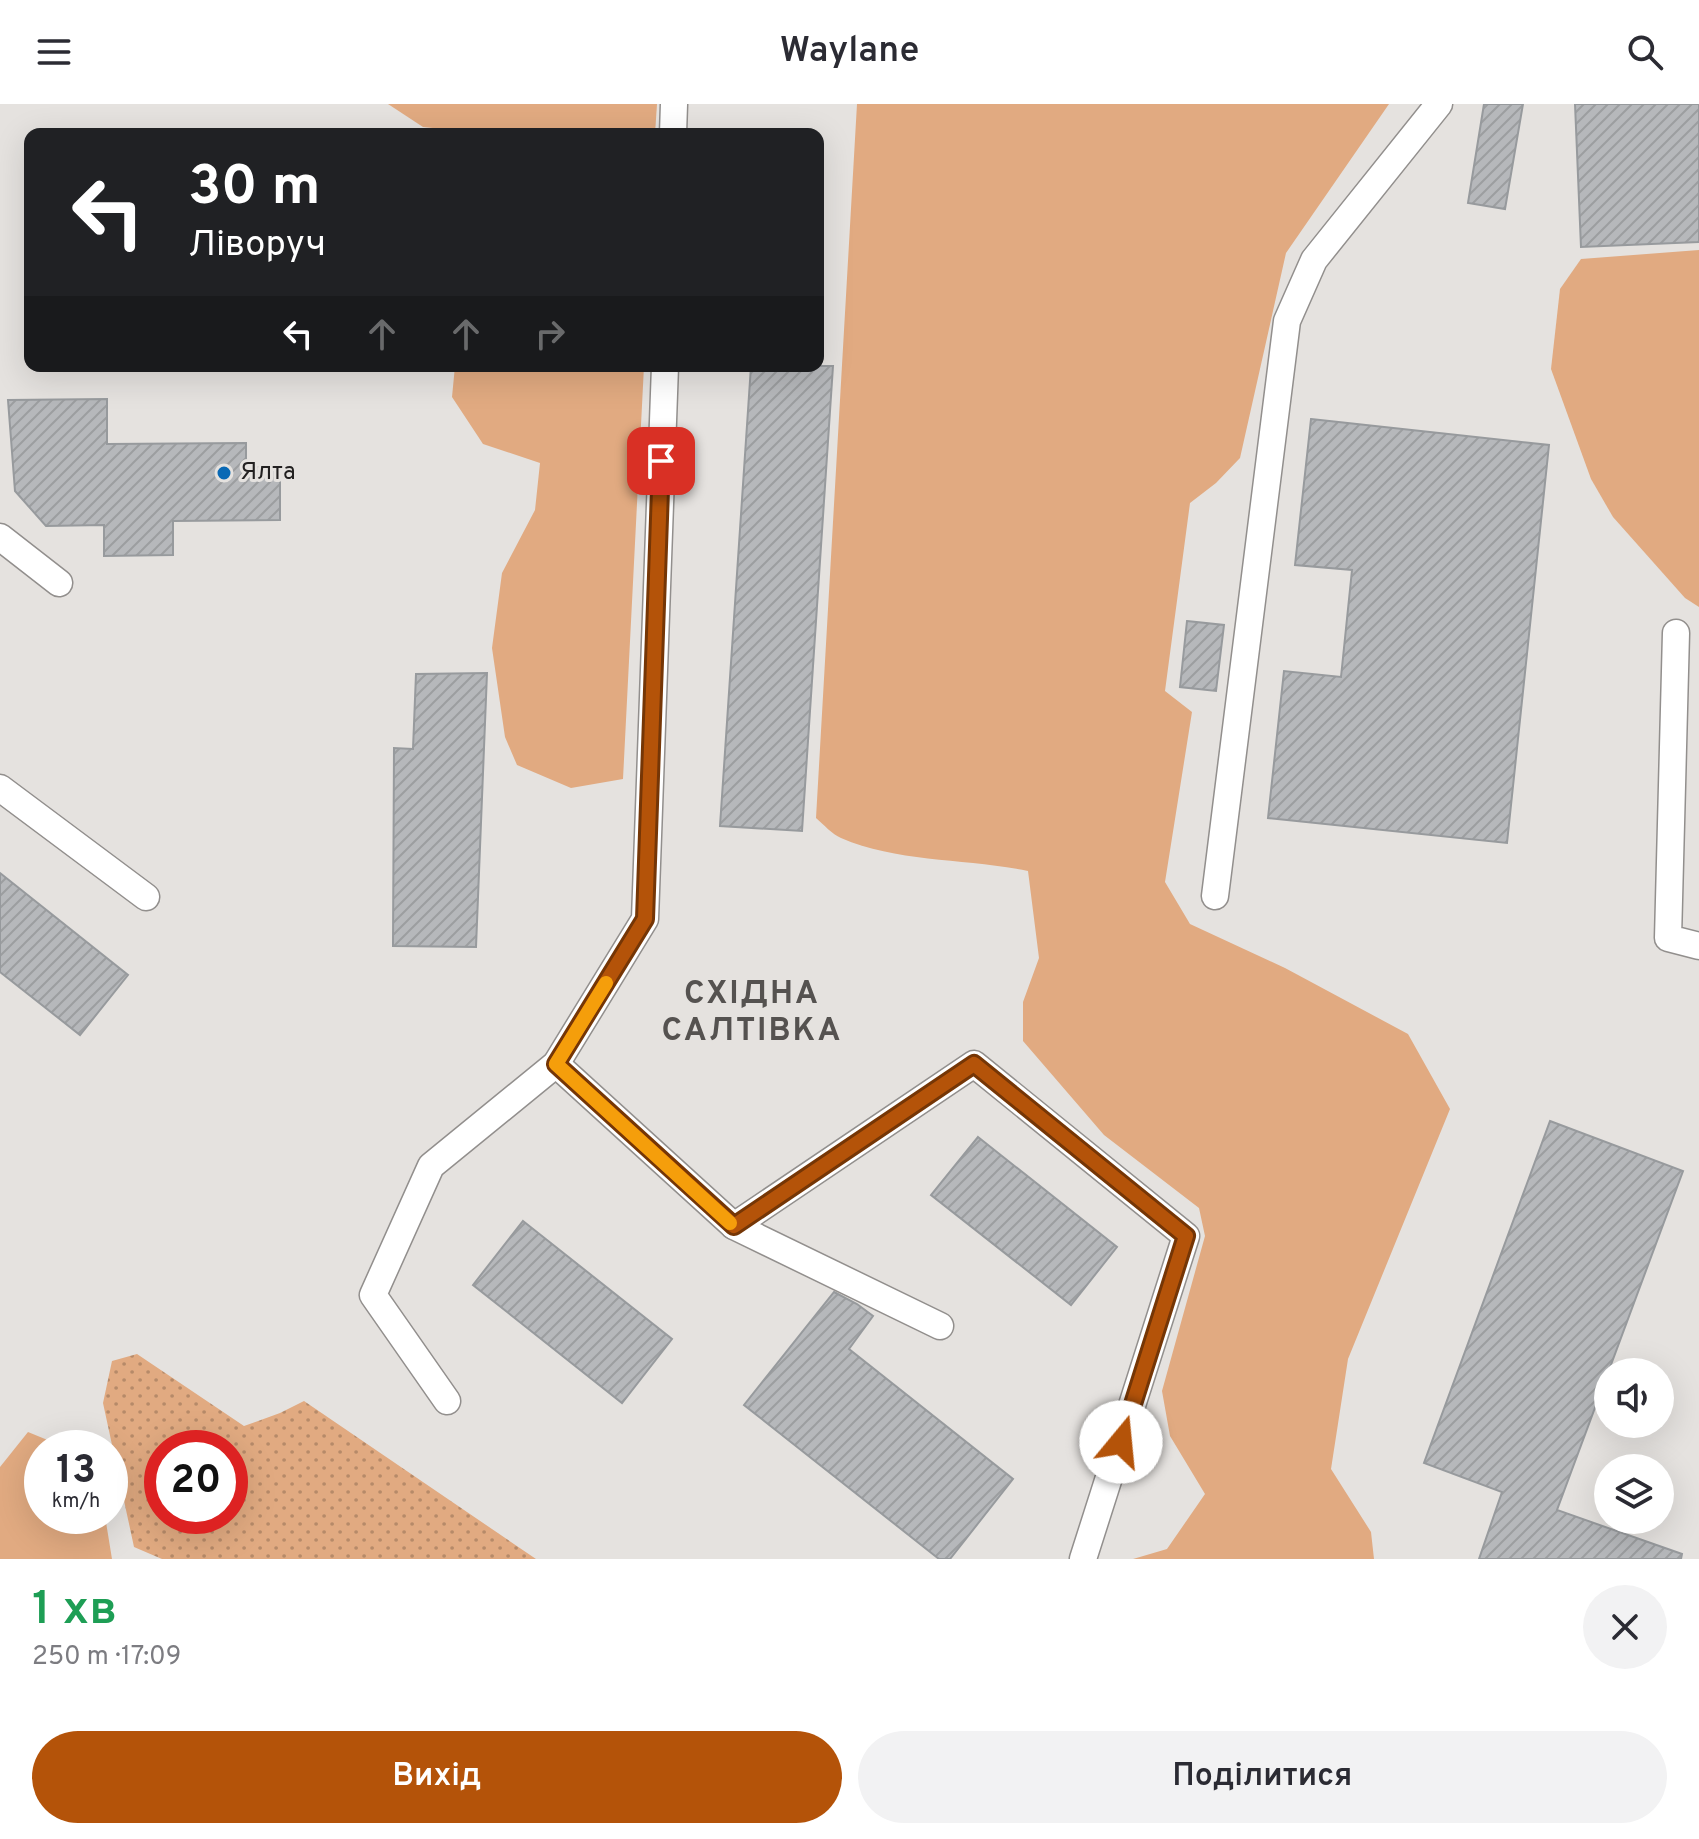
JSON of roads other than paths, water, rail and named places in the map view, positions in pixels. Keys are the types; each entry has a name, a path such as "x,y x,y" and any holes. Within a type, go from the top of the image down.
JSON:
{"lane":[{"path":"673,128 674,104"},
{"path":"1215,896 1287,321 1314,260 1439,104"},
{"path":"447,1401 373,1295 431,1166 556,1064 645,919 665,372"},
{"path":"0,537 59,583"},
{"path":"1676,633 1668,938 1699,946"},
{"path":"0,788 146,897"},
{"path":"556,1064 734,1226 940,1326"},
{"path":"734,1226 974,1064 1186,1236 1083,1559"}],"place":[{"name":"Ялта","path":"224,473"}],"district":[{"name":"СХІДНА САЛТІВКА","path":"752,1014"}]}
